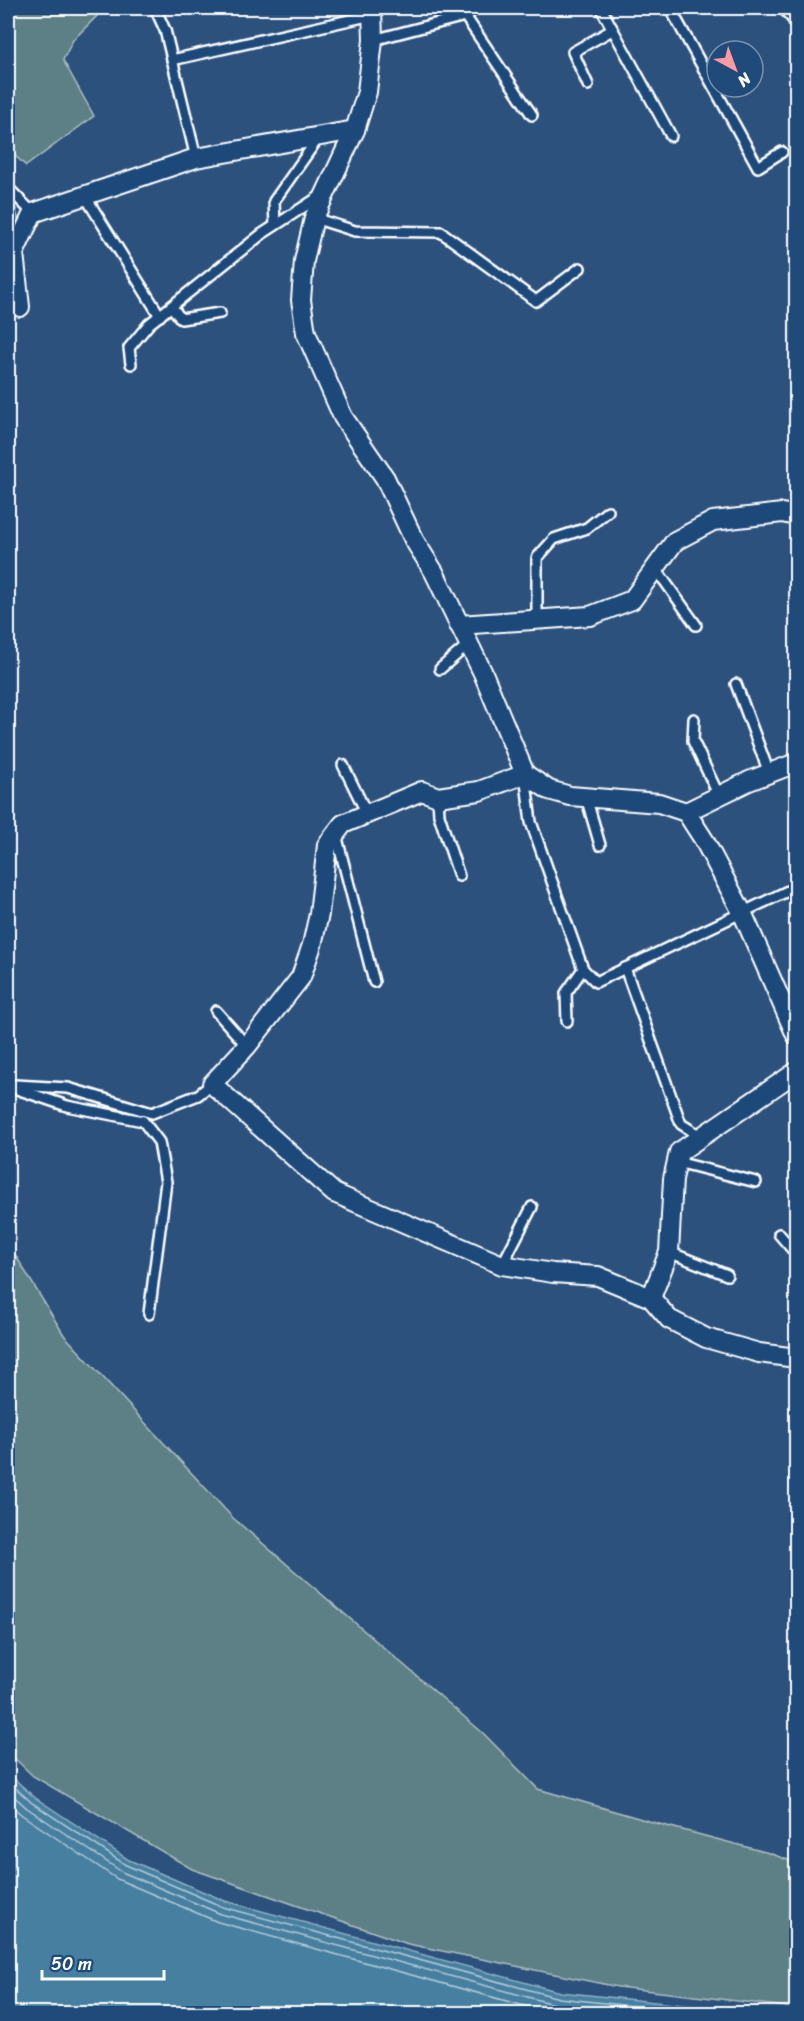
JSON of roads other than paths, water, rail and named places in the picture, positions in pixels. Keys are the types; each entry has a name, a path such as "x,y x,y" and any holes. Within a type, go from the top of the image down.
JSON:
{"street":[{"path":"372,11 373,40 367,93 355,130 314,218 304,261 301,300 306,333 343,417 385,478 414,540 434,572 504,720 525,774 549,790 570,796 659,802 686,812 704,840 742,912 796,1035"},
{"path":"20,307 14,253 33,213 196,158 355,130"},
{"path":"459,625 590,616 632,600 675,541 713,521 782,513 796,516"},
{"path":"686,812 769,773 796,763"},
{"path":"525,774 479,791 438,797 422,791 343,824 327,845 319,914 312,945 301,976 247,1046 212,1084 334,1193 502,1265 553,1273 598,1276 651,1298 669,1319 706,1338 759,1353 796,1358"},
{"path":"651,1298 669,1252 673,1179 679,1152 796,1072"}],"lane":[{"path":"155,8 165,30 196,158"},
{"path":"373,40 465,16 477,8"},
{"path":"603,8 612,30 671,136"},
{"path":"670,8 758,167 782,152"},
{"path":"783,8 796,23"},
{"path":"172,60 372,11"},
{"path":"465,16 532,115"},
{"path":"588,85 573,52 612,30"},
{"path":"275,225 274,201 319,137"},
{"path":"8,188 33,213"},
{"path":"131,364 129,348 149,324 275,225 326,192"},
{"path":"85,196 160,316"},
{"path":"314,218 355,231 441,232 536,301 580,268"},
{"path":"172,307 181,319 220,313"},
{"path":"537,620 537,558 554,539 587,528 608,511"},
{"path":"656,569 696,625"},
{"path":"440,669 469,644"},
{"path":"736,684 769,773"},
{"path":"694,719 693,741 718,796"},
{"path":"344,765 367,814"},
{"path":"525,774 531,822 583,969 596,982 796,888"},
{"path":"438,797 439,814 459,876"},
{"path":"586,797 600,845"},
{"path":"336,834 374,982"},
{"path":"625,968 681,1124 702,1137"},
{"path":"567,1022 566,993 583,969"},
{"path":"216,1011 247,1046"},
{"path":"8,1085 68,1088 152,1113 198,1095 212,1084"},
{"path":"8,1085 67,1106 143,1121 159,1142 166,1182 149,1314"},
{"path":"677,1162 756,1182"},
{"path":"502,1265 532,1207"},
{"path":"779,1233 796,1251"},
{"path":"669,1252 727,1275"}],"water":[{"path":"8,1773 34,1797 129,1860 225,1901 560,1992 759,2013 8,2013"}]}
